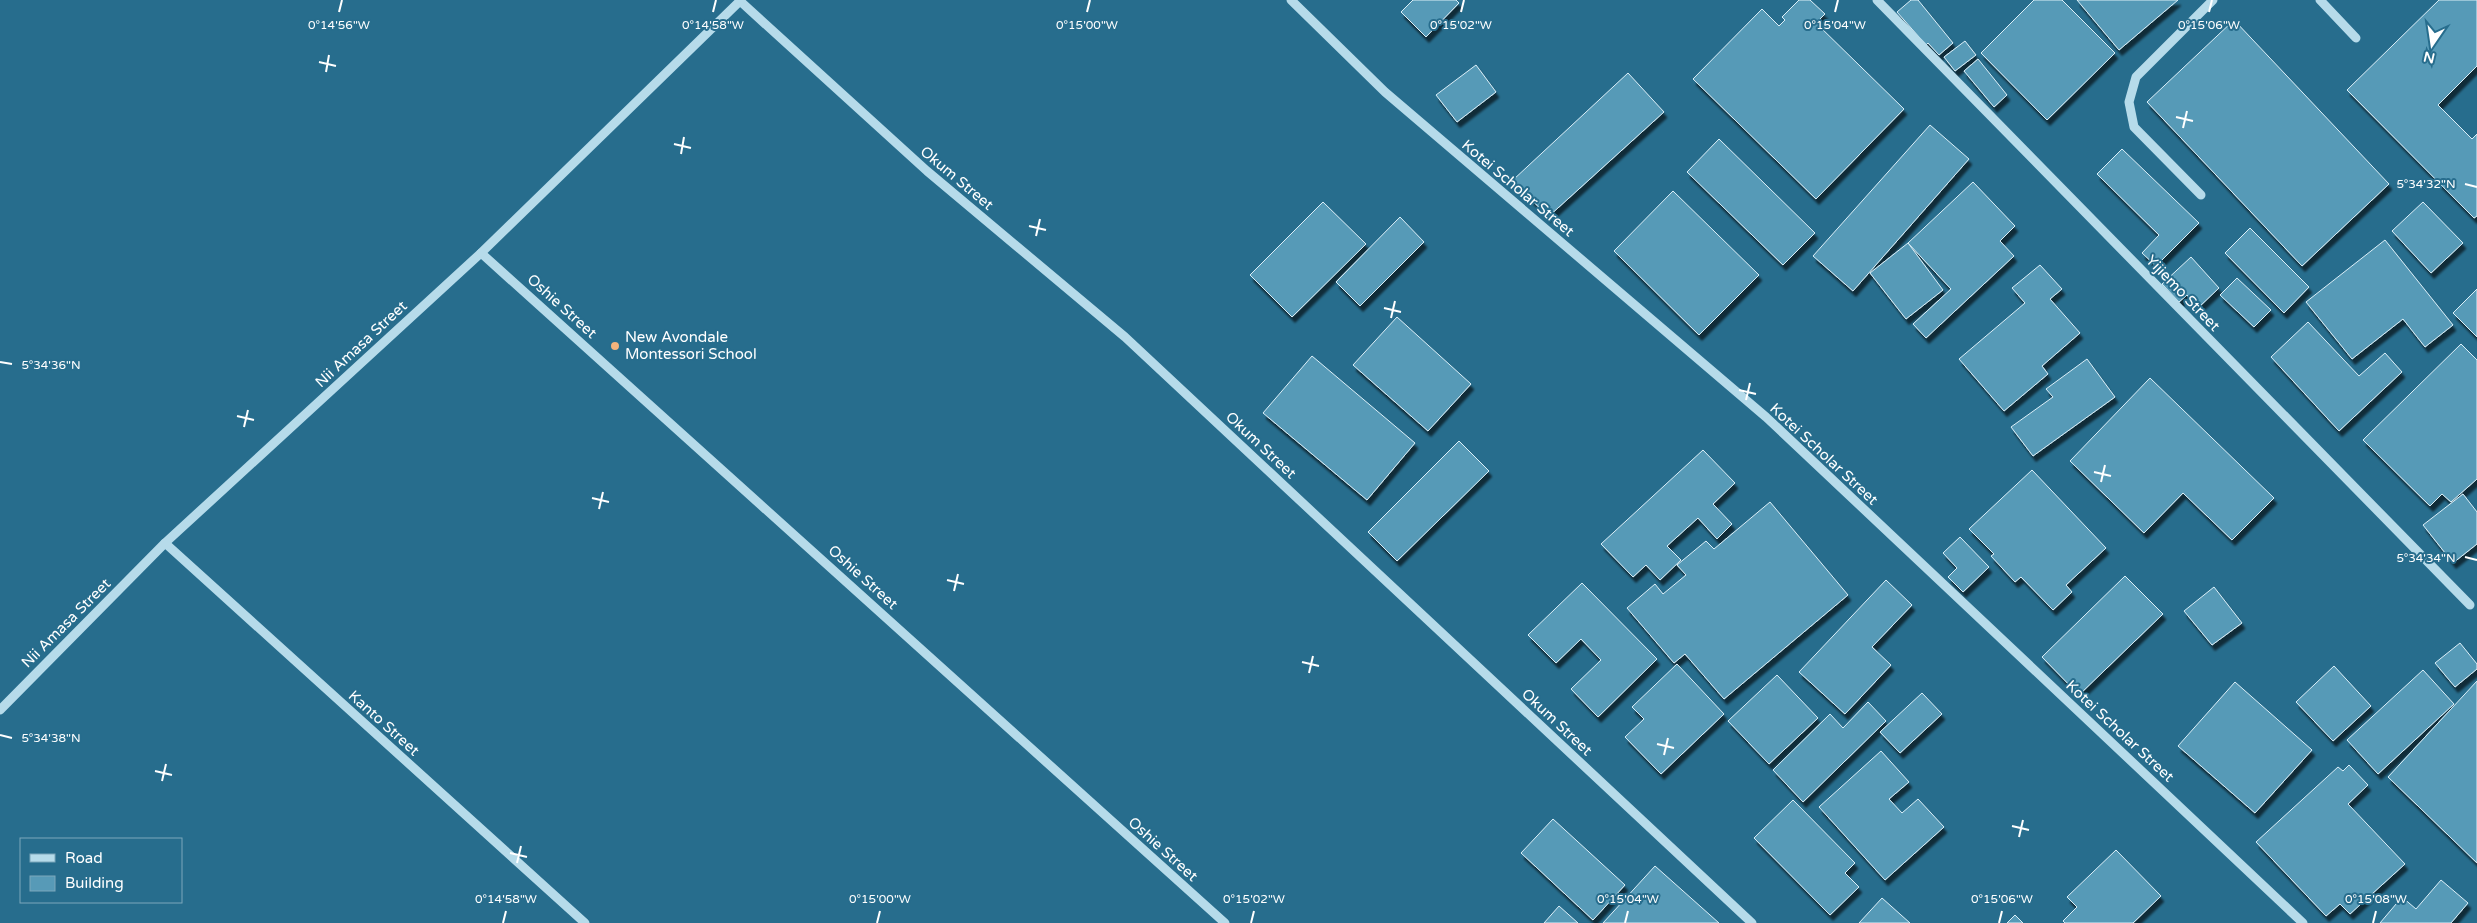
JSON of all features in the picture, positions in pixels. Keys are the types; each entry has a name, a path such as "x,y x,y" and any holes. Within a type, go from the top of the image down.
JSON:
{"street":[{"name":"Kotei Scholar Street","path":"1291,0 1385,92 1766,417 2303,923"},
{"name":"Yijiemo Street","path":"1877,0 2470,606"},
{"path":"2201,195 2134,127 2129,102 2136,77 2213,0"},
{"path":"2320,0 2356,38"},
{"name":"Nii Amasa Street","path":"0,710 165,543 481,252 740,1"},
{"name":"Okum Street","path":"740,1 927,171 1125,337 1752,923"},
{"name":"Oshie Street","path":"481,252 1225,923"},
{"name":"Kanto Street","path":"165,543 585,923"}],"building":[{"path":"1413,0 1456,0 1459,3 1426,37 1401,12"},
{"path":"1799,0 1810,0 1825,14 1816,23 1904,109 1816,199 1693,79 1762,9 1779,26 1785,20 1782,17"},
{"path":"1911,0 1918,0 1953,43 1939,55 1928,43 1926,45 1897,12"},
{"path":"2034,0 2062,0 2115,53 2047,120 1981,53"},
{"path":"2077,0 2178,0 2119,50"},
{"path":"2439,0 2477,0 2477,66 2438,105 2472,139 2477,134 2477,216 2474,218 2347,90"},
{"path":"2234,20 2389,184 2302,266 2147,102"},
{"path":"1965,41 1976,55 1955,71 1944,57"},
{"path":"1978,59 2007,95 1994,107 1964,71"},
{"path":"1476,65 1496,92 1457,122 1436,95"},
{"path":"1628,73 1664,112 1548,217 1513,180"},
{"path":"1930,125 1969,159 1853,291 1813,256"},
{"path":"1719,139 1815,233 1783,265 1687,172"},
{"path":"2122,149 2199,223 2156,266 2142,253 2159,235 2097,174"},
{"path":"1973,182 2015,226 2000,241 2014,256 1926,338 1913,324 1951,289 1908,243"},
{"path":"1673,191 1759,275 1699,335 1614,251"},
{"path":"1323,202 1366,244 1292,317 1250,275"},
{"path":"2423,202 2463,243 2431,273 2392,231"},
{"path":"1400,217 1424,242 1360,306 1336,282"},
{"path":"2250,228 2309,287 2284,313 2225,253"},
{"path":"2385,240 2453,325 2425,347 2403,319 2352,359 2306,302"},
{"path":"1908,243 1943,290 1906,319 1870,273"},
{"path":"2191,257 2219,288 2198,308 2187,295 2179,302 2162,284"},
{"path":"2040,265 2062,289 2050,299 2080,333 2042,366 2048,374 2004,411 1959,359 2025,303 2012,288"},
{"path":"2237,278 2271,310 2254,327 2220,295"},
{"path":"2477,289 2477,337 2453,313"},
{"path":"1397,317 1471,384 1428,431 1353,365"},
{"path":"2308,322 2359,376 2385,353 2402,372 2339,431 2271,357"},
{"path":"2461,344 2477,360 2477,479 2451,502 2442,494 2430,506 2363,440"},
{"path":"1312,356 1415,443 1367,500 1263,413"},
{"path":"2087,359 2115,397 2033,456 2011,427 2053,397 2046,389"},
{"path":"2150,378 2274,498 2232,540 2183,493 2144,533 2070,461"},
{"path":"1459,441 1489,471 1397,561 1368,532"},
{"path":"1703,450 1735,483 1713,504 1732,524 1717,539 1698,518 1667,546 1681,560 1660,580 1646,565 1633,577 1601,544"},
{"path":"2032,470 2106,548 2066,585 2072,592 2053,610 2021,577 2015,582 1991,556 1994,554 1969,529"},
{"path":"2463,494 2477,512 2477,544 2453,563 2423,525"},
{"path":"1770,502 1848,595 1724,699 1685,654 1674,663 1627,608 1655,584 1663,594 1686,575 1677,565 1706,541 1714,549"},
{"path":"1960,537 1989,567 1963,592 1948,577 1957,568 1943,553"},
{"path":"2125,576 2163,614 2079,695 2042,657"},
{"path":"1886,580 1912,605 1872,647 1891,665 1845,714 1799,672"},
{"path":"1582,583 1657,659 1598,717 1571,689 1601,660 1581,639 1556,663 1528,635"},
{"path":"2214,587 2242,623 2212,645 2184,611"},
{"path":"2460,643 2477,664 2477,669 2455,687 2435,663"},
{"path":"1677,664 1724,714 1661,774 1625,737 1644,719 1632,707"},
{"path":"2334,666 2371,706 2333,741 2296,702"},
{"path":"2423,670 2454,704 2378,774 2347,740"},
{"path":"1777,675 1818,718 1769,764 1728,721"},
{"path":"2477,681 2477,863 2388,777"},
{"path":"2235,682 2312,750 2255,813 2178,746"},
{"path":"1922,693 1942,714 1900,753 1880,732"},
{"path":"1868,702 1886,721 1803,802 1773,770 1830,714 1843,728"},
{"path":"1881,751 1909,782 1889,799 1902,813 1918,799 1944,827 1885,880 1819,807"},
{"path":"2349,765 2368,785 2348,804 2405,864 2350,914 2340,904 2326,916 2256,842 2338,767 2343,771"},
{"path":"1793,800 1855,863 1845,873 1859,887 1830,915 1754,838"},
{"path":"1553,819 1625,885 1593,920 1521,853"},
{"path":"2116,850 2161,896 2133,923 2065,923 2063,921 2077,907 2067,897"},
{"path":"1655,866 1719,923 1603,923"},
{"path":"2441,880 2468,903 2451,923 2380,923 2402,897 2416,909"},
{"path":"1882,898 1910,923 1859,923"},
{"path":"1559,906 1578,923 1544,923"},
{"path":"2015,915 2023,923 2007,923"}],"place":[{"name":"New Avondale Montessori School","path":"615,346"}]}
